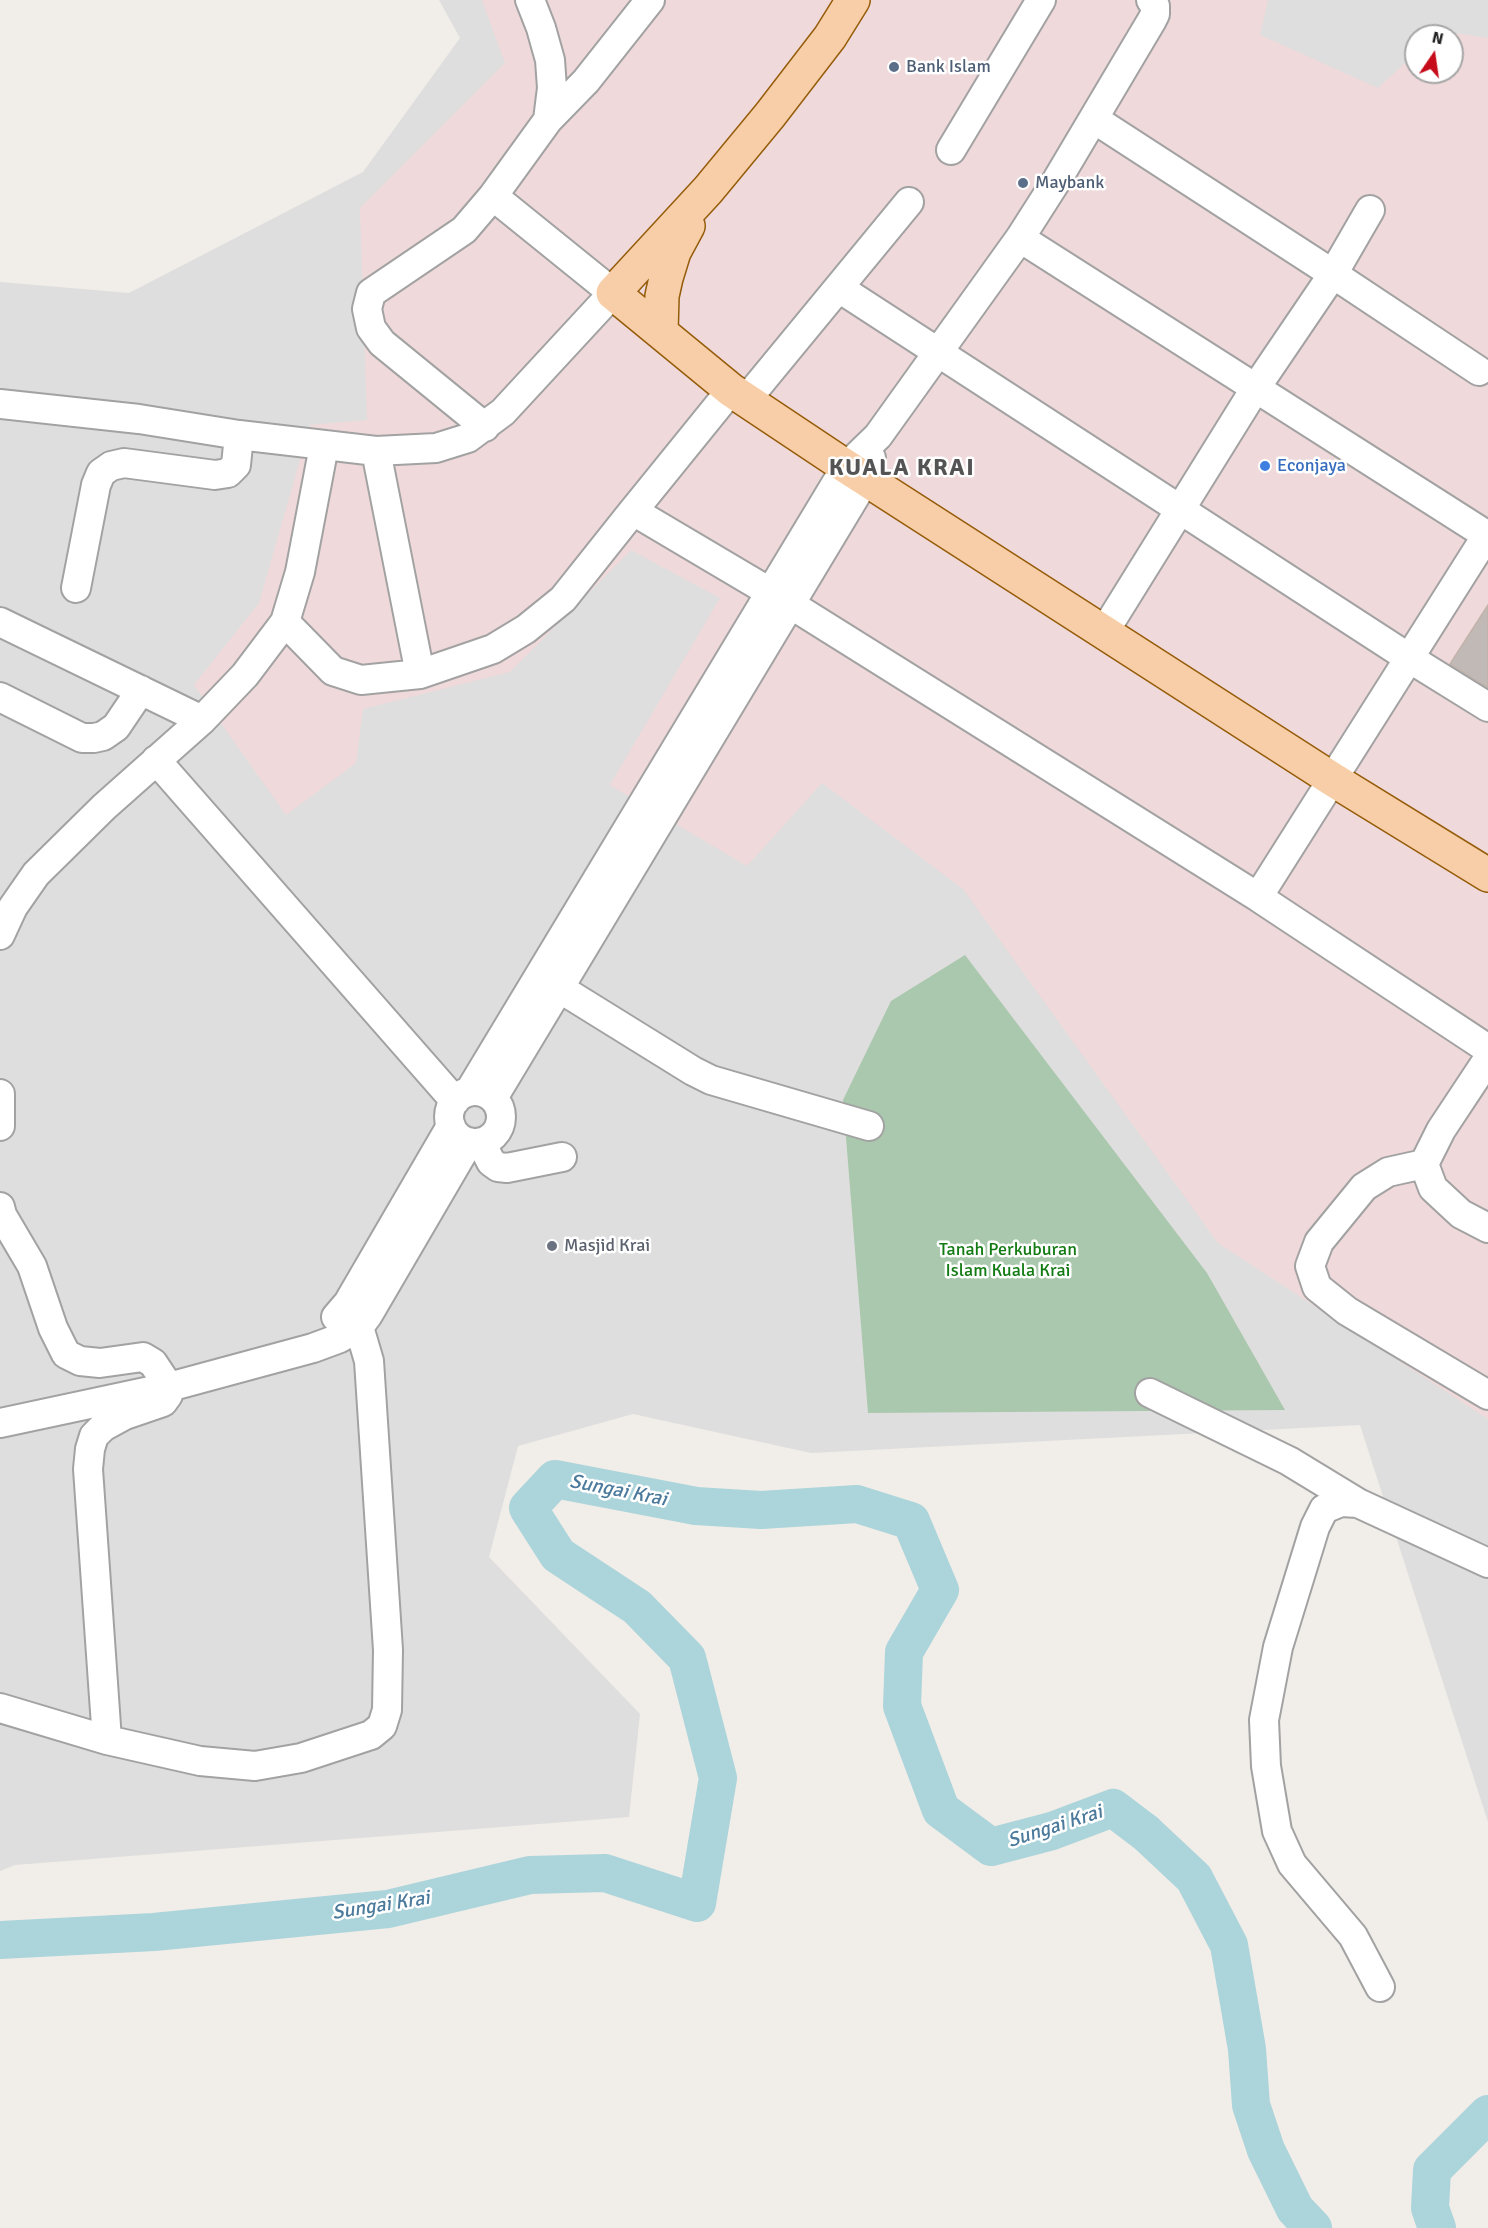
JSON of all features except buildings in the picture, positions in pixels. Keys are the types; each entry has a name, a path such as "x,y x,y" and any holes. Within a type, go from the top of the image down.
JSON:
{"main road":[{"path":"853,0 831,37 770,115 708,190 613,293 738,395 1332,779 1488,875"},
{"path":"661,332 662,296 674,252 708,190"}],"street":[{"path":"530,0 550,60 552,88 548,120"},
{"path":"485,427 382,343 371,328 367,309 371,293 464,230 493,196 548,120 586,81 650,0"},
{"path":"951,150 1041,0"},
{"path":"0,1423 169,1386 313,1348 353,1315 549,981 878,436 1020,238 1094,119 1155,14 1155,6 1151,0"},
{"path":"1094,119 1479,371"},
{"path":"0,404 139,419 239,435 376,451 436,448 468,438 503,412 613,293 493,196"},
{"path":"285,621 333,671 361,680 420,674 493,649 526,629 563,599 633,511 839,288 909,202"},
{"path":"1104,632 1256,389 1333,274 1370,210"},
{"path":"1020,238 1487,536 1258,897"},
{"path":"839,288 1488,707"},
{"path":"76,588 96,485 101,473 111,466 124,464 215,475 228,473 236,465 239,435"},
{"path":"0,934 13,907 36,874 104,807 202,720 245,675 285,621 300,572 324,446"},
{"path":"376,451 420,674"},
{"path":"633,511 780,598 1258,897 1488,1049"},
{"path":"0,622 202,720"},
{"path":"0,697 82,738 94,738 103,736 116,727 141,690"},
{"path":"156,760 469,1117 491,1162 498,1167 507,1168 562,1157"},
{"path":"549,981 711,1080 869,1126"},
{"path":"1488,1059 1441,1130 1424,1164 1433,1188 1461,1214 1488,1228"},
{"path":"0,1094 0,1126"},
{"path":"1424,1164 1388,1172 1364,1187 1318,1242 1310,1266 1317,1287 1347,1311 1488,1395"},
{"path":"0,1207 2,1215 32,1266 53,1328 66,1354 80,1360 100,1363 143,1357 153,1362 169,1386 168,1395 163,1402 126,1415 103,1427 94,1436 90,1449 87,1469 107,1740"},
{"path":"0,1708 107,1740 200,1761 255,1766 301,1758 371,1735 382,1726 387,1710 388,1650 369,1360 353,1315"},
{"path":"1150,1393 1278,1456 1358,1503 1488,1563"},
{"path":"1358,1503 1341,1502 1324,1509 1315,1527 1278,1647 1264,1720 1266,1766 1277,1831 1292,1864 1353,1936 1380,1987"}],"shaded area":[{"path":"439,0 1488,0 1488,1822 1360,1425 811,1453 633,1414 518,1446 489,1557 640,1714 629,1817 15,1865 0,1871 0,282 129,293 363,172 460,38"},
{"path":"482,0 1268,0 1260,35 1378,88 1404,64 1404,84 1464,84 1464,35 1488,38 1488,1419 1218,1243 963,889 822,783 747,866 610,785 720,598 631,550 510,672 363,709 356,763 286,815 194,685 259,603 310,425 367,420 360,208 505,63"}],"green space":[{"name":"Tanah Perkuburan Islam Kuala Krai","path":"965,955 1207,1273 1285,1410 868,1413 843,1100 891,1001"}],"waterway":[{"name":"Sungai Krai","path":"0,1940 154,1932 388,1909 530,1875 605,1873 697,1903 718,1778 687,1658 637,1607 558,1555 528,1508 555,1479 696,1506 761,1510 857,1504 911,1521 940,1590 904,1652 902,1706 941,1810 991,1847 1052,1831 1113,1808 1146,1833 1194,1878 1229,1945 1247,2049 1251,2105 1266,2150 1295,2209 1313,2228"},
{"name":"Sungai Krai","path":"1437,2228 1430,2208 1432,2170 1488,2114"}],"place":[{"name":"Bank Islam","path":"894,67"},
{"name":"Maybank","path":"1023,183"},
{"name":"Econjaya","path":"1265,466"},
{"name":"Masjid Krai","path":"552,1246"}],"district":[{"name":"KUALA KRAI","path":"902,469"}]}
